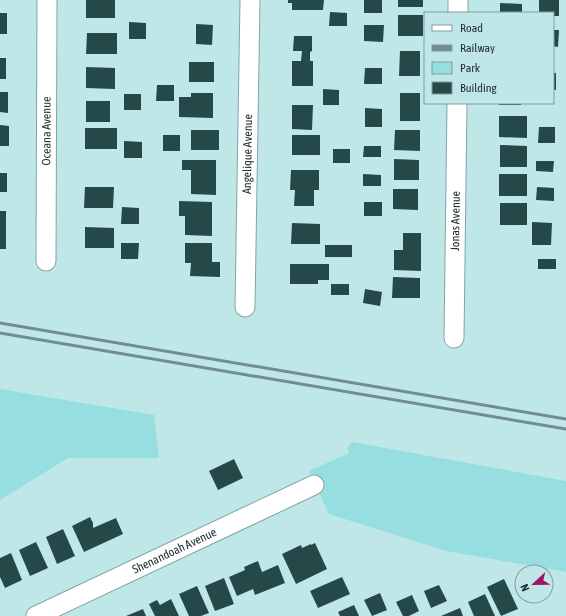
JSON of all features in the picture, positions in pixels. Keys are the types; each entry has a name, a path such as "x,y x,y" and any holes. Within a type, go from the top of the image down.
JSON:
{"street":[{"name":"Oceana Avenue","path":"46,261 47,0"},
{"name":"Angelique Avenue","path":"246,307 250,0"},
{"path":"458,0 458,12"},
{"name":"Jonas Avenue","path":"454,338 457,104"},
{"name":"Shenandoah Avenue","path":"36,616 314,485"}],"green space":[{"path":"0,389 154,415 159,458 68,458 0,500"},
{"path":"352,442 566,481 566,572 554,570 554,564 520,564 446,551 329,514 309,471 349,453 347,448"}],"building":[{"path":"86,0 115,0 115,18 86,18"},
{"path":"288,0 324,0 323,10 292,10 292,3 288,3"},
{"path":"364,0 382,0 382,13 364,13"},
{"path":"398,0 423,0 423,7 398,7"},
{"path":"539,0 559,0 559,16 554,16 554,12 539,12"},
{"path":"500,3 522,4 522,12 500,12"},
{"path":"330,12 347,13 347,26 329,26"},
{"path":"0,13 7,13 7,34 0,34"},
{"path":"398,15 423,15 423,36 398,36"},
{"path":"129,22 146,23 146,39 129,39"},
{"path":"196,24 213,25 212,45 196,44"},
{"path":"364,25 384,25 383,42 364,41"},
{"path":"554,30 559,30 558,47 554,46"},
{"path":"87,33 117,33 117,54 86,54"},
{"path":"294,36 312,36 310,61 313,61 313,86 292,86 292,61 301,61 302,51 293,51"},
{"path":"400,51 420,51 420,76 399,76"},
{"path":"0,58 6,58 6,79 0,79"},
{"path":"189,62 214,62 214,82 189,82"},
{"path":"86,67 115,68 115,89 86,88"},
{"path":"365,68 382,68 382,84 364,84"},
{"path":"554,73 556,73 556,90 554,90"},
{"path":"157,85 174,85 174,101 156,101"},
{"path":"323,89 339,90 339,105 323,105"},
{"path":"0,92 8,92 8,113 0,112"},
{"path":"191,93 213,93 213,118 179,117 179,97 191,97"},
{"path":"400,93 420,93 420,121 400,121"},
{"path":"124,94 141,94 141,110 124,110"},
{"path":"86,101 110,101 110,122 86,122"},
{"path":"499,104 521,104 521,105"},
{"path":"292,105 313,105 312,130 292,129"},
{"path":"365,108 382,109 382,127 365,127"},
{"path":"499,116 527,116 527,138 499,137"},
{"path":"0,125 9,126 9,146 0,146"},
{"path":"539,127 555,127 555,143 538,143"},
{"path":"85,128 117,128 117,149 85,149"},
{"path":"191,130 219,130 219,150 191,150"},
{"path":"395,130 420,130 420,151 394,150"},
{"path":"163,135 180,135 180,151 163,151"},
{"path":"292,135 320,135 320,155 292,155"},
{"path":"124,141 142,142 142,158 124,158"},
{"path":"500,145 527,146 527,167 500,167"},
{"path":"364,146 381,146 381,157 363,157"},
{"path":"333,149 350,149 350,163 333,163"},
{"path":"394,159 419,160 419,180 394,180"},
{"path":"182,160 216,160 216,195 191,194 191,170 182,170"},
{"path":"536,161 554,161 553,172 536,171"},
{"path":"291,170 319,170 319,190 314,190 314,206 294,206 295,190 290,190"},
{"path":"0,173 7,173 7,192 0,192"},
{"path":"363,174 381,175 381,186 363,186"},
{"path":"499,174 527,174 527,196 499,196"},
{"path":"85,187 114,187 113,208 84,208"},
{"path":"537,187 554,188 554,201 536,200"},
{"path":"393,189 418,189 418,210 393,209"},
{"path":"179,201 212,202 212,236 185,235 185,216 179,216"},
{"path":"364,202 382,202 382,216 364,216"},
{"path":"500,203 527,203 527,225 500,225"},
{"path":"122,207 139,208 139,224 121,224"},
{"path":"0,211 6,211 6,249 0,249"},
{"path":"532,222 552,223 551,245 532,245"},
{"path":"292,223 320,224 320,244 291,244"},
{"path":"85,227 114,228 114,248 85,248"},
{"path":"403,233 421,233 421,271 394,270 394,250 403,250"},
{"path":"121,243 139,243 138,259 121,259"},
{"path":"185,243 212,243 212,262 220,262 220,277 190,276 191,263 185,263"},
{"path":"325,245 352,245 352,257 325,257"},
{"path":"538,259 556,259 556,269 538,269"},
{"path":"290,264 329,264 329,280 318,280 318,284 290,284"},
{"path":"393,277 420,278 420,298 392,298"},
{"path":"331,284 349,284 349,295 331,295"},
{"path":"365,289 382,292 380,306 363,303"},
{"path":"234,459 243,478 218,490 209,471"},
{"path":"90,517 93,523 93,528 116,518 123,534 84,552 72,526"},
{"path":"63,529 75,556 57,564 46,537"},
{"path":"36,542 48,568 30,576 19,550"},
{"path":"315,543 327,569 296,584 282,554 301,545 302,548"},
{"path":"11,553 22,580 5,588 0,577 0,558"},
{"path":"258,561 262,572 278,565 285,583 255,595 253,589 237,596 229,577 245,570 244,567"},
{"path":"342,577 350,594 318,608 310,591"},
{"path":"224,578 234,604 215,611 205,586"},
{"path":"504,579 514,600 514,604 516,604 518,609 501,616 487,587"},
{"path":"439,585 447,601 431,608 424,591"},
{"path":"197,586 209,613 201,616 189,616 179,594"},
{"path":"380,593 387,610 372,616 364,600"},
{"path":"485,594 495,616 474,616 468,602"},
{"path":"412,595 419,611 409,616 403,616 396,602"},
{"path":"171,599 179,616 155,616 149,604 157,600 160,605"},
{"path":"354,605 359,616 340,616 338,612"},
{"path":"460,608 463,616 441,616"},
{"path":"143,609 146,616 126,616"}],"railway":[{"path":"0,323 566,419"},
{"path":"0,333 566,429"}]}
